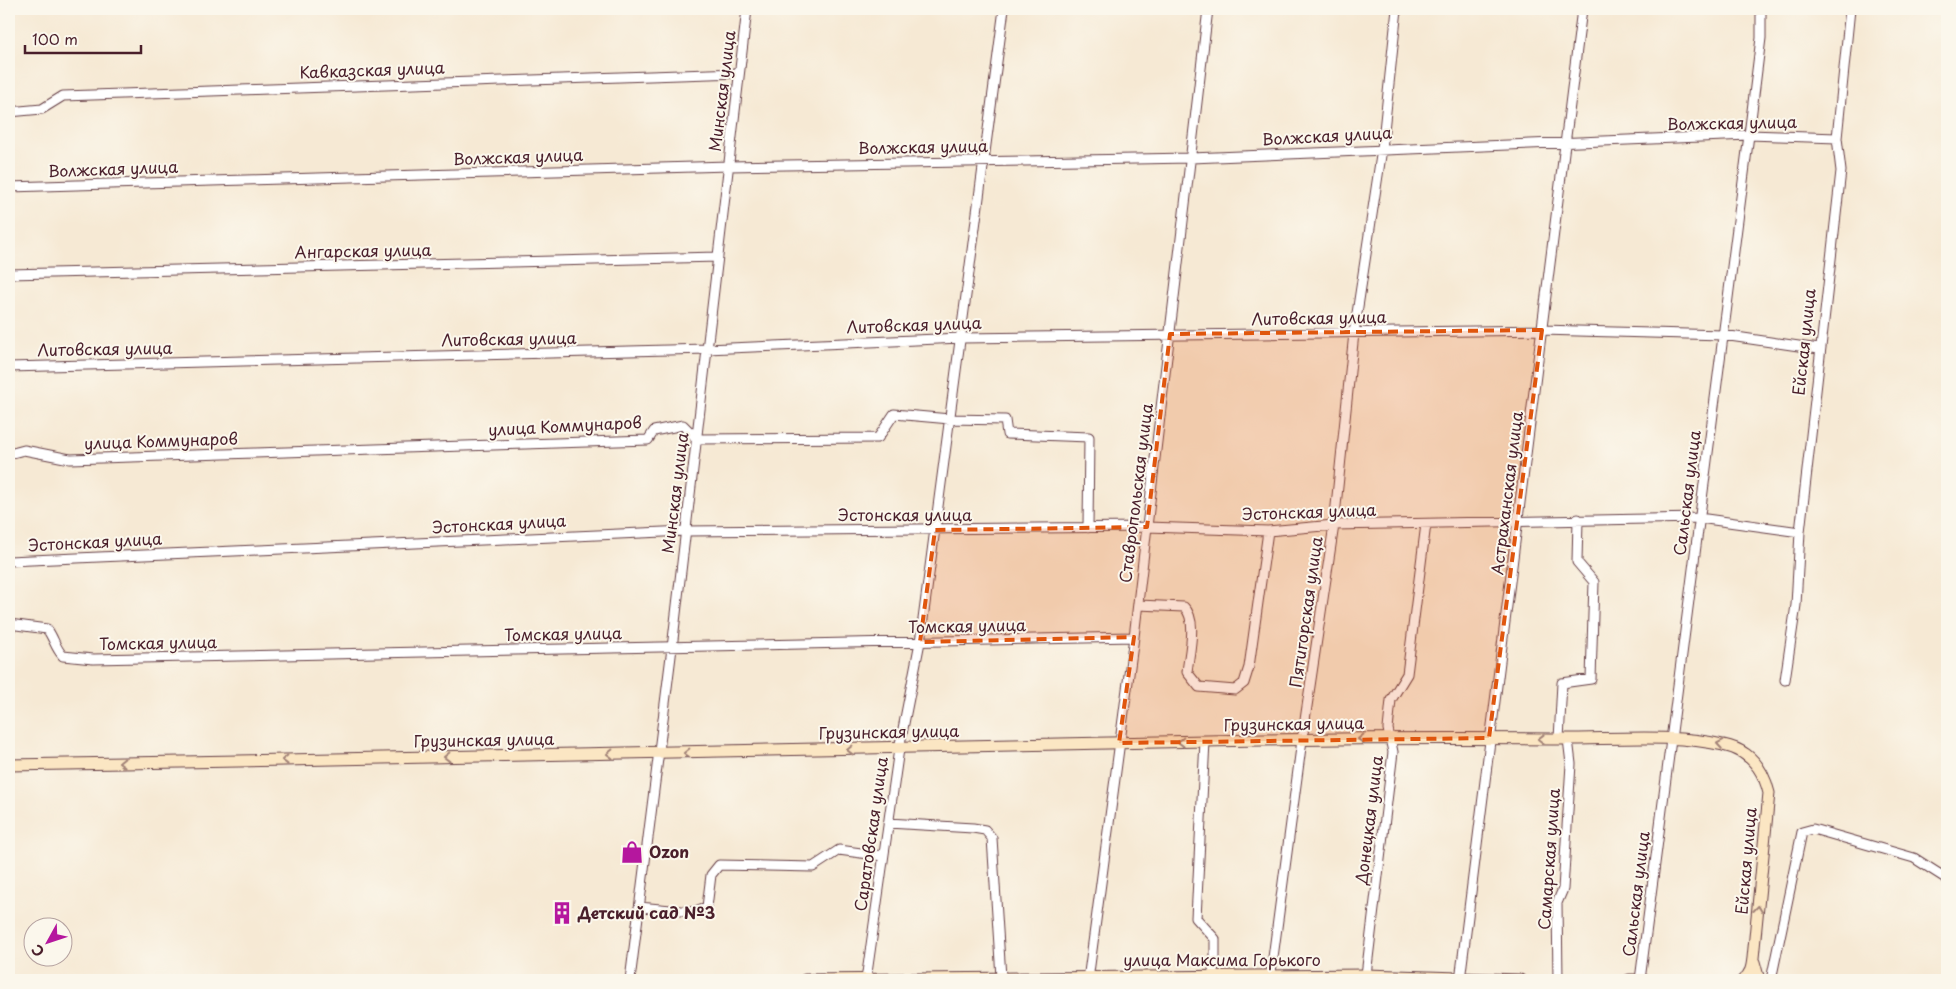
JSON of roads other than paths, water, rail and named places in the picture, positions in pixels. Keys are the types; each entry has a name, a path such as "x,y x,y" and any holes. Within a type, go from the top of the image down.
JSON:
{"main road":[{"name":"Грузинская улица","path":"9,765 898,749 1205,741 1489,738 1672,739 1728,745 1752,759 1760,769"},
{"name":"Ейская улица","path":"1753,958 1769,794 1760,769"},
{"path":"1743,980 1748,977 1752,970 1753,958"},
{"path":"1753,958 1759,980"},
{"name":"улица Максима Горького","path":"805,980 1001,977 1088,979 1212,976 1270,978 1366,975 1520,980"},
{"path":"1629,980 1641,980"}],"street":[{"name":"Минская улица","path":"630,980 672,648 747,9"},
{"name":"Саратовская улица","path":"866,980 898,749 920,642 1004,9"},
{"name":"Ставропольская улица","path":"1088,979 1138,605 1208,9"},
{"name":"Пятигорская улица","path":"1270,978 1302,740 1334,525 1354,333 1382,149 1397,9"},
{"name":"Астраханская улица","path":"1460,979 1582,9"},
{"name":"Сальская улица","path":"1641,980 1760,38 1761,9"},
{"name":"Ейская улица","path":"1785,680 1796,605 1800,532 1840,171 1837,138 1850,9"},
{"name":"Кавказская улица","path":"9,112 42,109 63,96 739,73"},
{"name":"Волжская улица","path":"9,187 729,166 1191,158 1748,135 1837,138"},
{"name":"Ангарская улица","path":"9,274 718,257"},
{"name":"Литовская улица","path":"9,367 707,349 961,338 1542,330 1723,335 1820,349"},
{"path":"697,439 878,438 894,414 950,419 1005,420 1007,434 1089,437 1088,528"},
{"name":"улица Коммунаров","path":"9,454 24,450 70,459 648,440 654,431 683,425 697,439"},
{"name":"Эстонская улица","path":"9,561 686,531 1147,527 1268,531 1334,525 1518,523 1578,519 1699,518 1800,532"},
{"name":"Самарская улица","path":"1558,980 1558,903 1563,889 1571,764 1563,739 1562,683 1591,678 1594,582 1577,562 1578,519"},
{"name":"Донецкая улица","path":"1366,975 1393,752 1388,729 1391,700 1407,674 1426,524"},
{"path":"1138,605 1184,607 1190,612 1192,624 1187,672 1199,687 1235,690 1244,683 1249,667 1268,531"},
{"name":"Томская улица","path":"9,624 47,629 52,636 56,649 63,656 76,659 1134,637"},
{"path":"1205,741 1196,918 1215,939 1215,960 1212,976"},
{"path":"888,823 979,829 985,830 992,838 1001,977"},
{"path":"1771,980 1802,832 1813,829 1914,858 1947,879"},
{"path":"639,907 692,912 707,907 711,874 719,865 813,867 839,850 883,856"}],"place":[{"name":"Ozon","path":"632,852"},
{"name":"Детский сад №3","path":"562,913"}]}
